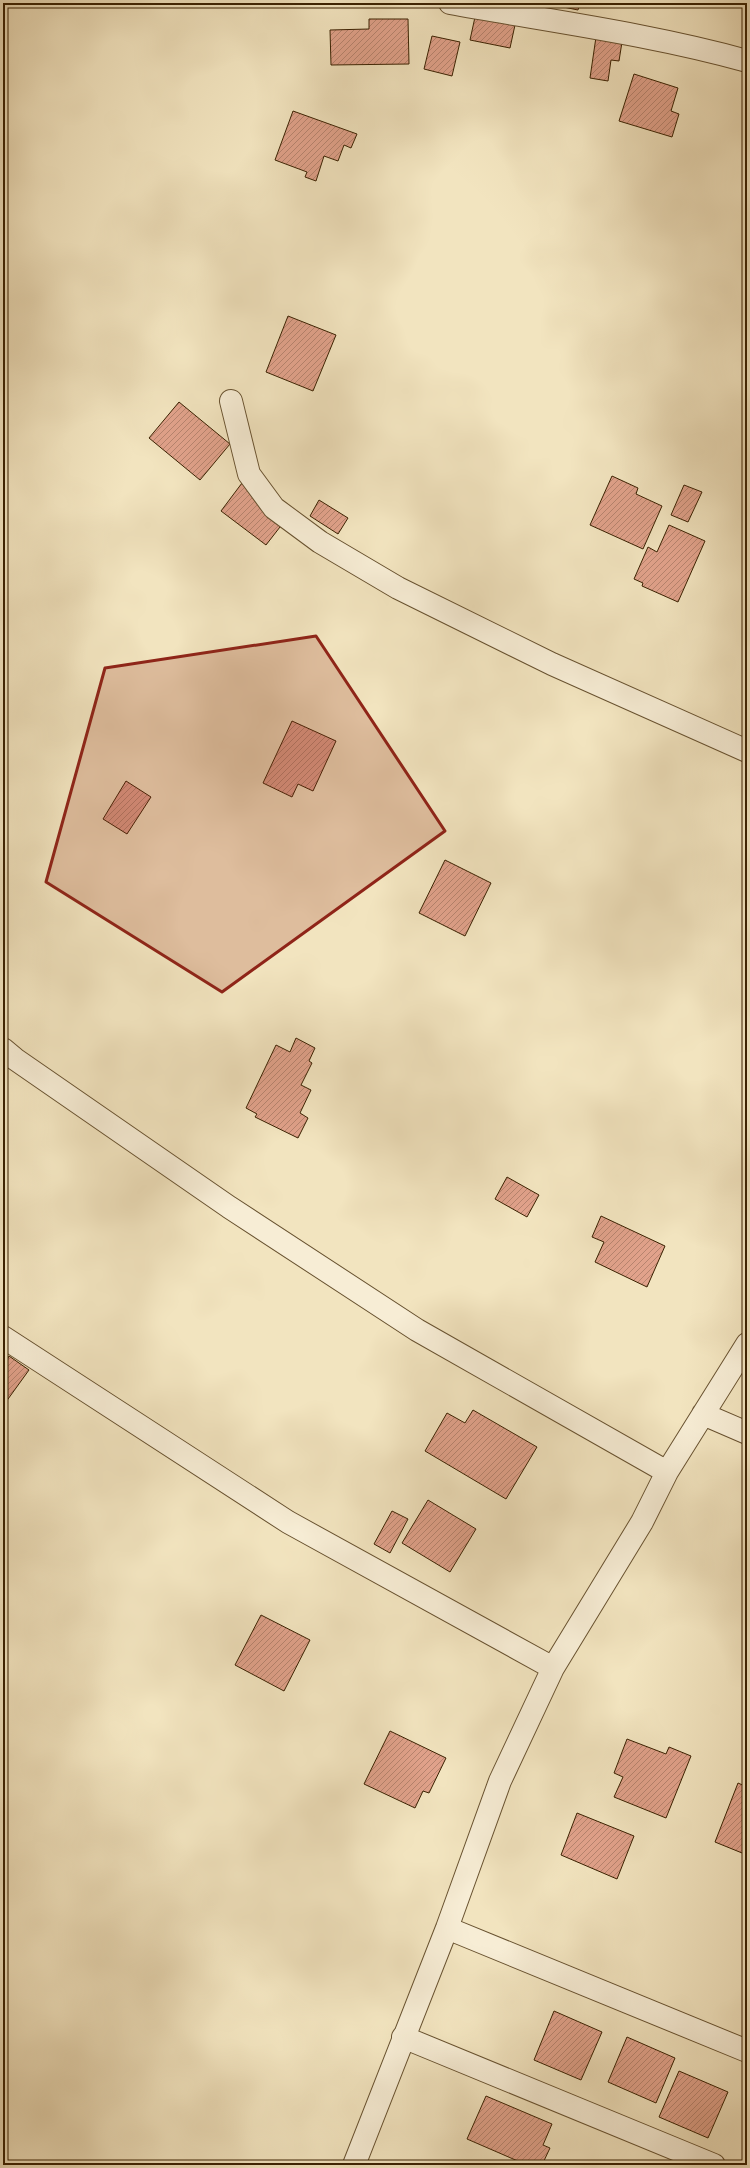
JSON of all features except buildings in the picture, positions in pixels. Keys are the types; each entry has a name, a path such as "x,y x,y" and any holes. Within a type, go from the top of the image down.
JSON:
{"street":[{"path":"450,3 687,46 747,61"},
{"path":"231,401 249,474 274,508 320,542 398,588 552,664 747,751"},
{"path":"3,1049 15,1059 229,1207 417,1330 667,1472"},
{"path":"3,1337 288,1522 553,1668"},
{"path":"354,2165 447,1928 500,1781 553,1668 642,1522 667,1472 747,1344"},
{"path":"703,1414 747,1433"},
{"path":"447,1928 747,2051"},
{"path":"403,2037 714,2165"}],"highlighted area":[{"path":"316,636 445,831 222,992 46,882 105,668"}]}
